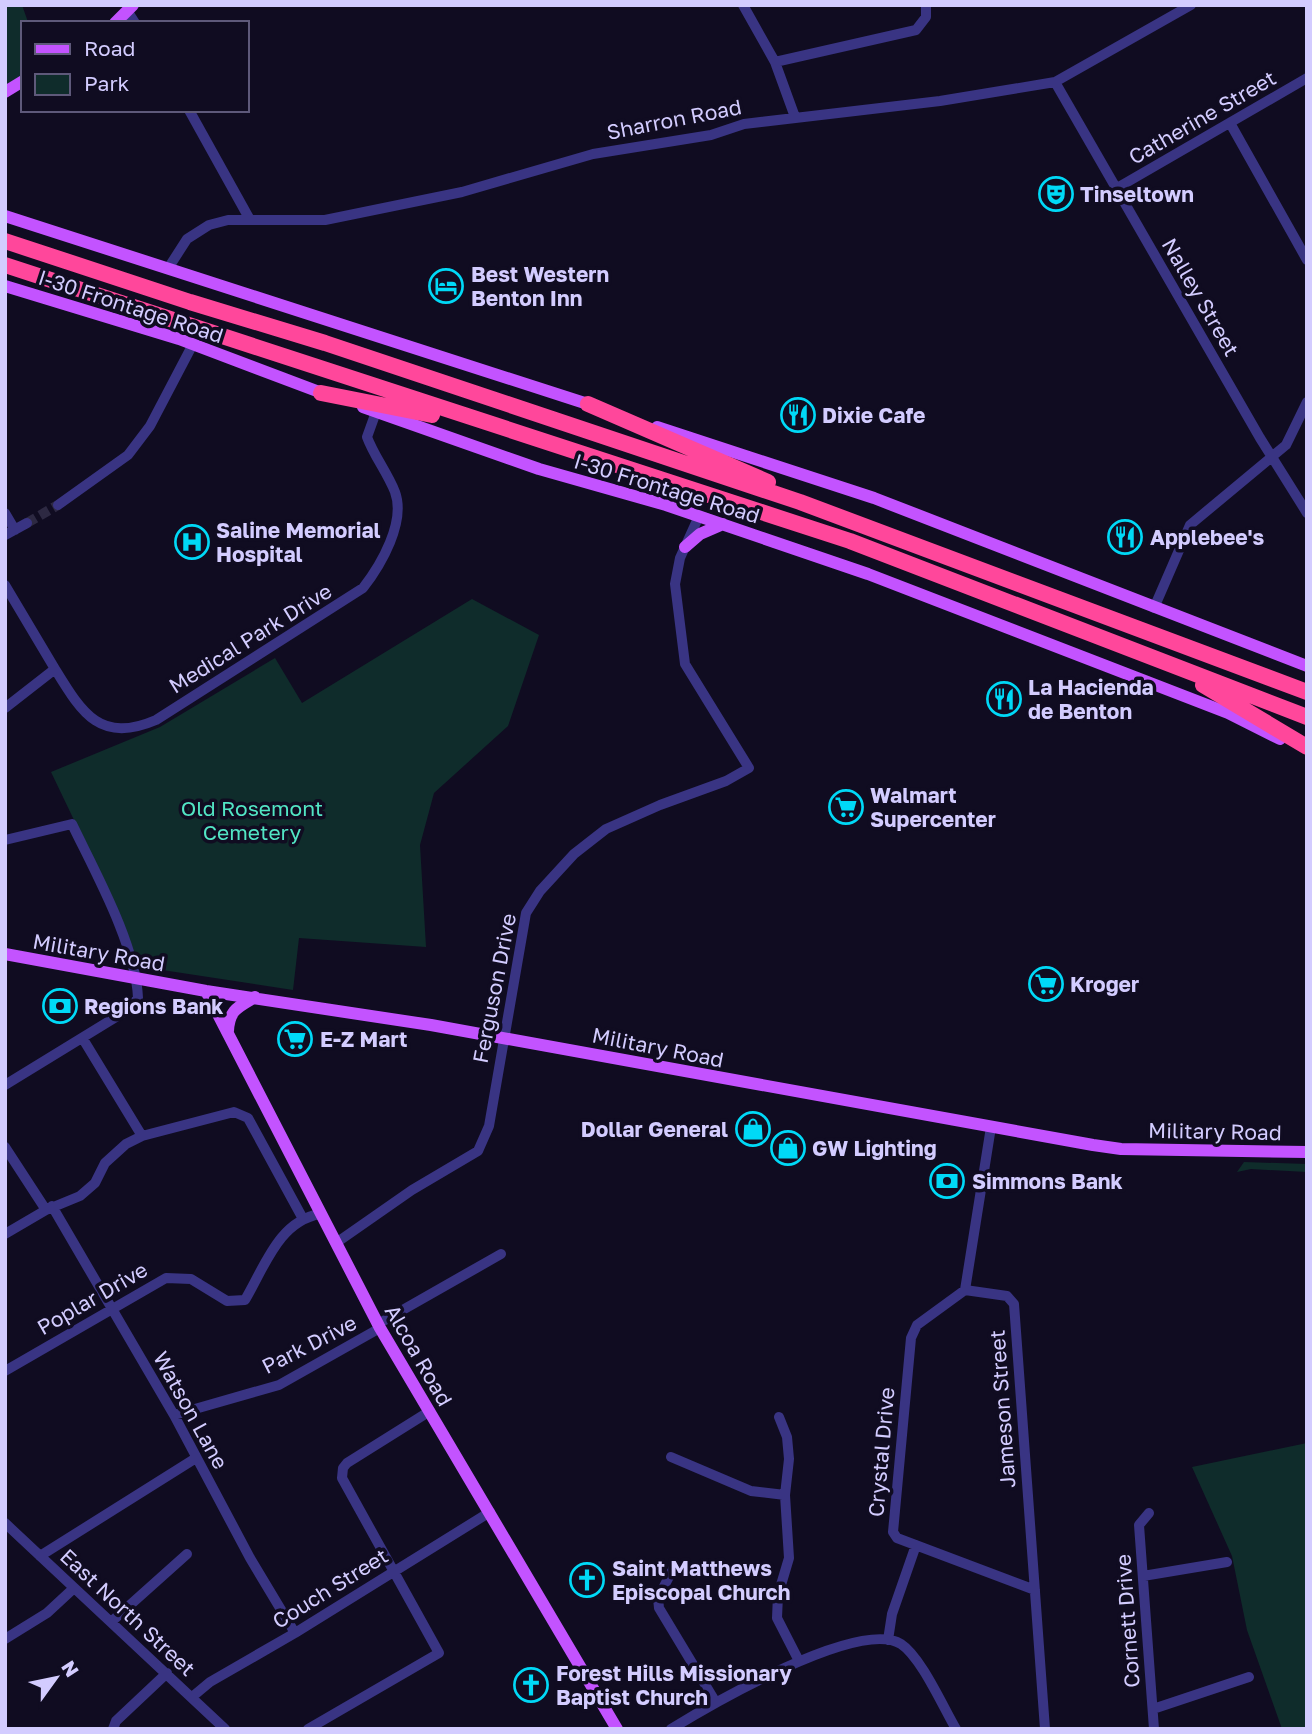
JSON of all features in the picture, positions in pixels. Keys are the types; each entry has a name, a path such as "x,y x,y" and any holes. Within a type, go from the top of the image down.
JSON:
{"highway":[{"path":"5,241 325,343 800,502 1307,692"},
{"path":"5,265 850,541 1307,718"},
{"path":"321,393 495,426"},
{"path":"588,404 762,479 800,502"},
{"path":"1161,661 1307,747"}],"main road":[{"path":"5,92 21,82"},
{"path":"5,216 864,494 1307,666"},
{"name":"I-30 Frontage Road","path":"5,286 193,344 321,393 539,469 699,516 868,573 1228,713 1307,754"},
{"path":"685,547 700,534 723,524"},
{"name":"Military Road","path":"5,954 206,991 503,1037 1121,1149 1307,1152"},
{"name":"Alcoa Road","path":"206,991 379,1326 617,1729"},
{"path":"228,1032 229,1017 233,1010 255,997"}],"street":[{"path":"743,5 775,62 795,117"},
{"path":"775,62 916,30 926,17 926,5"},
{"name":"Sharron Road","path":"169,267 187,239 209,225 249,218 325,220 462,192 593,154 795,117 940,102 1055,82 1191,5"},
{"name":"Catherine Street","path":"1117,188 1307,78"},
{"name":"Nalley Street","path":"1055,82 1307,513"},
{"path":"190,112 249,218"},
{"path":"1230,123 1307,260"},
{"path":"58,505 128,456 150,426 193,344"},
{"path":"1154,608 1190,525 1286,444 1307,402"},
{"name":"Medical Park Drive","path":"5,585 55,669 89,718 109,728 140,727 156,720 363,588 382,563 399,509 391,482 367,437 376,412"},
{"path":"5,513 10,532 27,523"},
{"name":"Ferguson Drive","path":"336,1243 412,1190 478,1151 489,1126 526,913 559,870 606,829 660,805 726,781 749,768 685,664 675,584 685,547 699,516"},
{"path":"5,708 55,669"},
{"path":"5,840 72,824 109,901 136,978 138,998 129,1009 5,1085"},
{"path":"83,1039 142,1136"},
{"path":"5,1234 49,1208 80,1196 95,1183 105,1163 126,1144 142,1136 234,1112 248,1118 302,1217 320,1214"},
{"path":"965,1290 991,1127"},
{"name":"Watson Lane","path":"5,1147 49,1208 112,1308 250,1558 295,1633"},
{"name":"Poplar Drive","path":"5,1371 166,1278 191,1279 227,1301 246,1300 284,1233 302,1217"},
{"name":"Park Drive","path":"174,1416 279,1385 501,1254"},
{"name":"Crystal Drive","path":"965,1290 917,1325 911,1338 893,1532 897,1538 1035,1590"},
{"name":"Jameson Street","path":"965,1290 1007,1296 1014,1304 1045,1729"},
{"path":"308,1729 439,1653 342,1478 343,1468 430,1411"},
{"path":"779,1417 787,1437 789,1458 785,1495 789,1558 778,1595 777,1618 799,1661"},
{"path":"671,1457 751,1491 785,1495"},
{"path":"40,1556 196,1458"},
{"name":"Couch Street","path":"192,1697 210,1682 295,1633 490,1512"},
{"name":"Cornett Drive","path":"1149,1513 1139,1525 1154,1729"},
{"name":"East North Street","path":"5,1523 225,1729"},
{"path":"888,1640 892,1614 916,1545"},
{"path":"111,1622 187,1554"},
{"path":"1143,1576 1227,1562"},
{"path":"674,1567 658,1598 659,1608 715,1701"},
{"path":"5,1639 47,1613 74,1588"},
{"path":"671,1729 715,1701 799,1661 872,1639 900,1644 911,1655 956,1729"},
{"path":"113,1729 116,1721 167,1674"},
{"path":"1153,1709 1249,1677"}],"green space":[{"path":"5,5 22,5 28,21 21,21 21,81 5,91"},
{"name":"Old Rosemont Cemetery","path":"472,599 539,635 508,726 434,793 420,845 426,947 299,938 293,990 136,966 108,891 51,772 160,727 275,658 302,703"},
{"path":"1244,1162 1307,1164 1307,1172 1251,1169 1237,1172"},
{"path":"1307,1443 1307,1729 1282,1729 1247,1630 1232,1556 1192,1467"}],"tunnel":[{"path":"27,523 58,505"}],"place":[{"name":"Tinseltown","path":"1056,194"},
{"name":"Best Western Benton Inn","path":"446,286"},
{"name":"Dixie Cafe","path":"798,415"},
{"name":"Applebee's","path":"1125,537"},
{"name":"Saline Memorial Hospital","path":"192,542"},
{"name":"La Hacienda de Benton","path":"1004,699"},
{"name":"Walmart Supercenter","path":"846,807"},
{"name":"Kroger","path":"1046,984"},
{"name":"Regions Bank","path":"60,1006"},
{"name":"E-Z Mart","path":"295,1039"},
{"name":"Dollar General","path":"753,1129"},
{"name":"GW Lighting","path":"788,1148"},
{"name":"Simmons Bank","path":"947,1181"},
{"name":"Saint Matthews Episcopal Church","path":"587,1580"},
{"name":"Forest Hills Missionary Baptist Church","path":"531,1685"}]}
